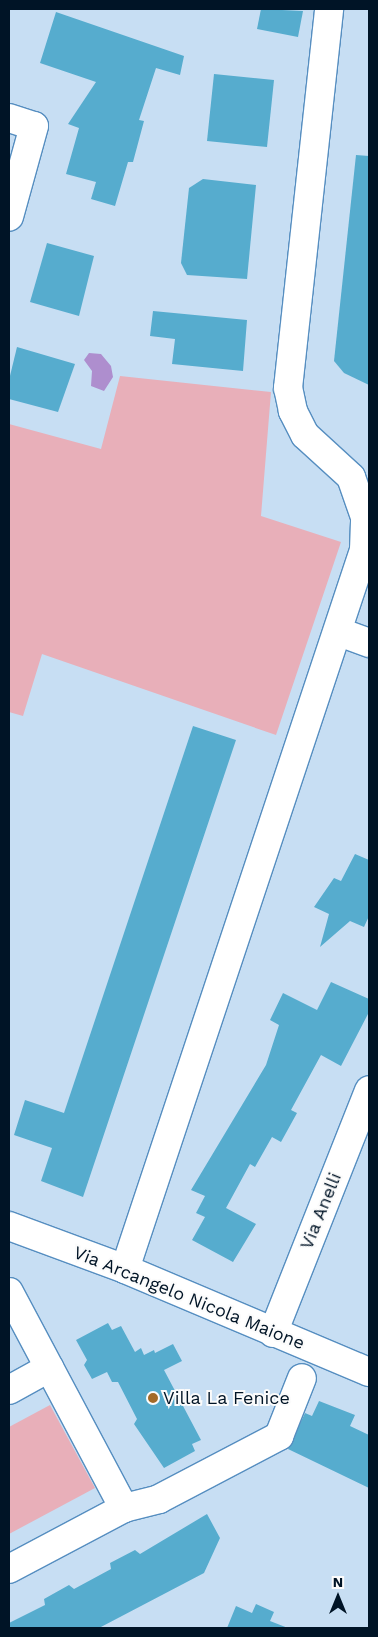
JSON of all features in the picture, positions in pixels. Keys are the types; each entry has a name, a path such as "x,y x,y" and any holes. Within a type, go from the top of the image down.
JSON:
{"street":[{"path":"125,1269 339,632 364,550 365,517 351,477 305,435 293,411 288,388 329,9"},
{"path":"9,118 34,126 9,217"},
{"path":"339,632 369,643"},
{"name":"Via Anelli","path":"273,1333 369,1090"},
{"name":"Via Arcangelo Nicola Maione","path":"9,1226 125,1269 369,1372"},
{"path":"9,1292 124,1508"},
{"path":"9,1390 49,1368"},
{"path":"9,1569 124,1508 159,1500 279,1436 302,1378"}],"shaded area":[{"path":"89,353 101,354 111,366 113,377 104,391 91,386 92,371 84,360"},
{"path":"120,376 271,392 261,516 341,542 276,735 42,654 23,716 9,712 9,424 101,449"},
{"path":"50,1405 95,1488 9,1534 9,1427"}],"building":[{"path":"261,9 303,11 298,37 257,29"},
{"path":"56,12 184,56 180,75 156,68 139,120 144,121 133,162 128,162 115,206 91,199 96,182 66,174 79,128 68,124 96,82 40,63"},
{"path":"214,74 274,80 267,147 207,141"},
{"path":"356,155 369,156 369,385 344,373 334,361"},
{"path":"203,179 256,185 247,279 187,275 181,263 189,188"},
{"path":"47,243 94,256 79,316 30,302"},
{"path":"153,311 247,320 243,371 172,364 175,339 150,336"},
{"path":"17,347 75,364 58,412 9,399 9,380"},
{"path":"193,726 236,740 83,1197 41,1181 52,1148 14,1135 25,1100 64,1113"},
{"path":"355,854 369,860 369,916 364,927 350,921 320,947 329,914 314,907 334,878 341,881"},
{"path":"331,982 369,999 369,1012 341,1066 321,1055 291,1110 297,1113 281,1142 272,1137 255,1167 250,1164 226,1208 256,1224 233,1262 192,1240 205,1217 196,1213 205,1196 191,1190 266,1065 279,1025 270,1020 283,993 317,1010"},
{"name":"Villa La Fenice","path":"108,1323 112,1330 121,1326 135,1352 141,1348 144,1355 154,1350 155,1353 173,1344 182,1361 164,1370 201,1440 192,1444 195,1451 164,1468 134,1424 137,1419 118,1382 112,1382 107,1372 92,1379 84,1365 87,1360 76,1340"},
{"path":"319,1401 355,1415 350,1426 369,1435 369,1488 288,1449 305,1413 312,1416"},
{"path":"207,1514 220,1538 204,1573 99,1628 9,1628 9,1623 45,1605 44,1599 69,1585 74,1589 111,1569 110,1563 135,1550 140,1554"},
{"path":"256,1604 274,1612 270,1621 288,1628 227,1628 236,1606 252,1613"}],"place":[{"name":"Villa La Fenice","path":"153,1398"}]}
